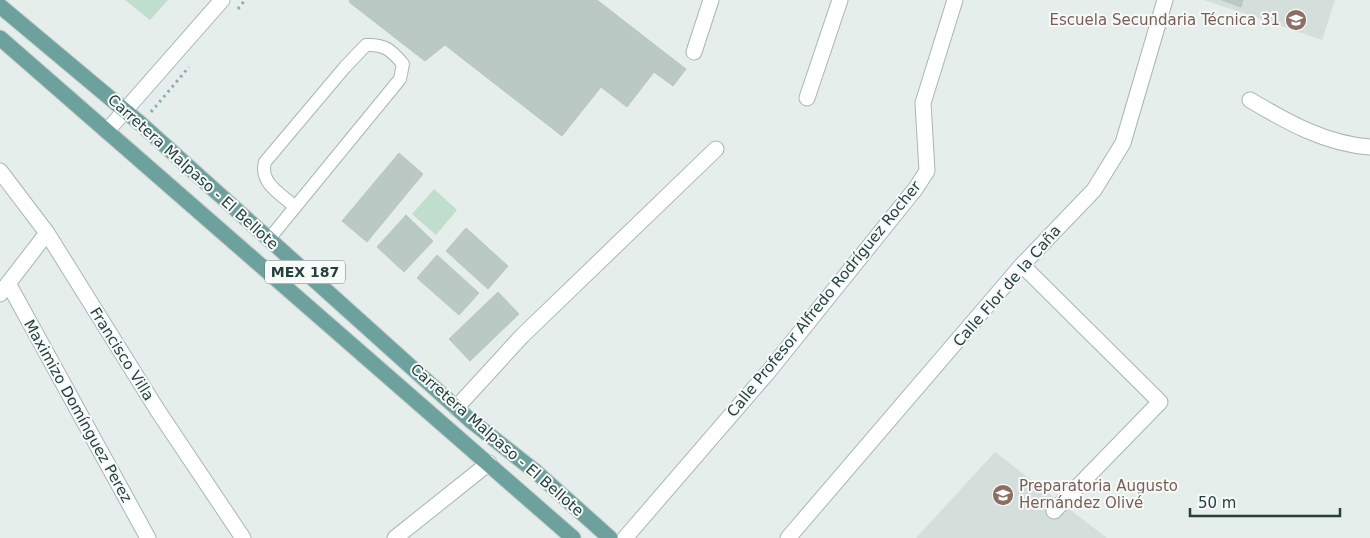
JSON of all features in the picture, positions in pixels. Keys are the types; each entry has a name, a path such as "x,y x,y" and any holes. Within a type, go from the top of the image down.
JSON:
{"main road":[{"name":"Carretera Malpaso - El Bellote","path":"0,6 126,111 456,408 536,472 610,538"},
{"name":"Carretera Malpaso - El Bellote","path":"0,38 573,538"}],"street":[{"path":"107,131 222,0"},
{"path":"694,52 711,0"},
{"path":"807,98 840,0"},
{"name":"Calle Profesor Alfredo Rodríguez Rocher","path":"625,538 769,370 916,188 927,171 923,102 955,0"},
{"name":"Calle Flor de la Caña","path":"788,538 1022,265 1094,190 1123,143 1165,0"},
{"path":"1250,100 1296,128 1355,146 1370,147"},
{"path":"456,408 522,336 716,149"},
{"name":"Francisco Villa","path":"0,171 47,233 158,411 243,538"},
{"path":"4,288 47,233"},
{"path":"1022,265 1160,402 1054,511"},
{"name":"Maximizo Domínguez Perez","path":"4,288 144,537"},
{"path":"395,538 488,463"}],"lane":[{"path":"269,239 294,206 400,79 403,64 395,54 381,45 366,45 345,67 265,162 263,170 265,180 294,206"}],"shaded area":[{"name":"Escuela Secundaria Técnica 31","path":"1204,0 1335,0 1322,40"},
{"name":"Preparatoria Augusto Hernández Olivé","path":"995,452 1107,538 916,538"}],"green space":[{"path":"125,0 168,0 150,20"},
{"path":"434,189 457,210 436,235 412,214"}],"building":[{"path":"350,0 597,0 686,69 673,86 654,72 627,107 601,87 562,136 445,45 425,61 349,2"},
{"path":"1222,0 1243,0 1241,7"},
{"path":"399,153 423,174 367,242 342,221"},
{"path":"406,215 433,241 404,272 377,247"},
{"path":"466,228 508,266 488,289 446,251"},
{"path":"437,255 479,293 459,315 417,278"},
{"path":"498,292 519,314 470,361 449,339"}],"place":[{"name":"Escuela Secundaria Técnica 31","path":"1296,20"},
{"name":"Preparatoria Augusto Hernández Olivé","path":"1003,495"}]}
